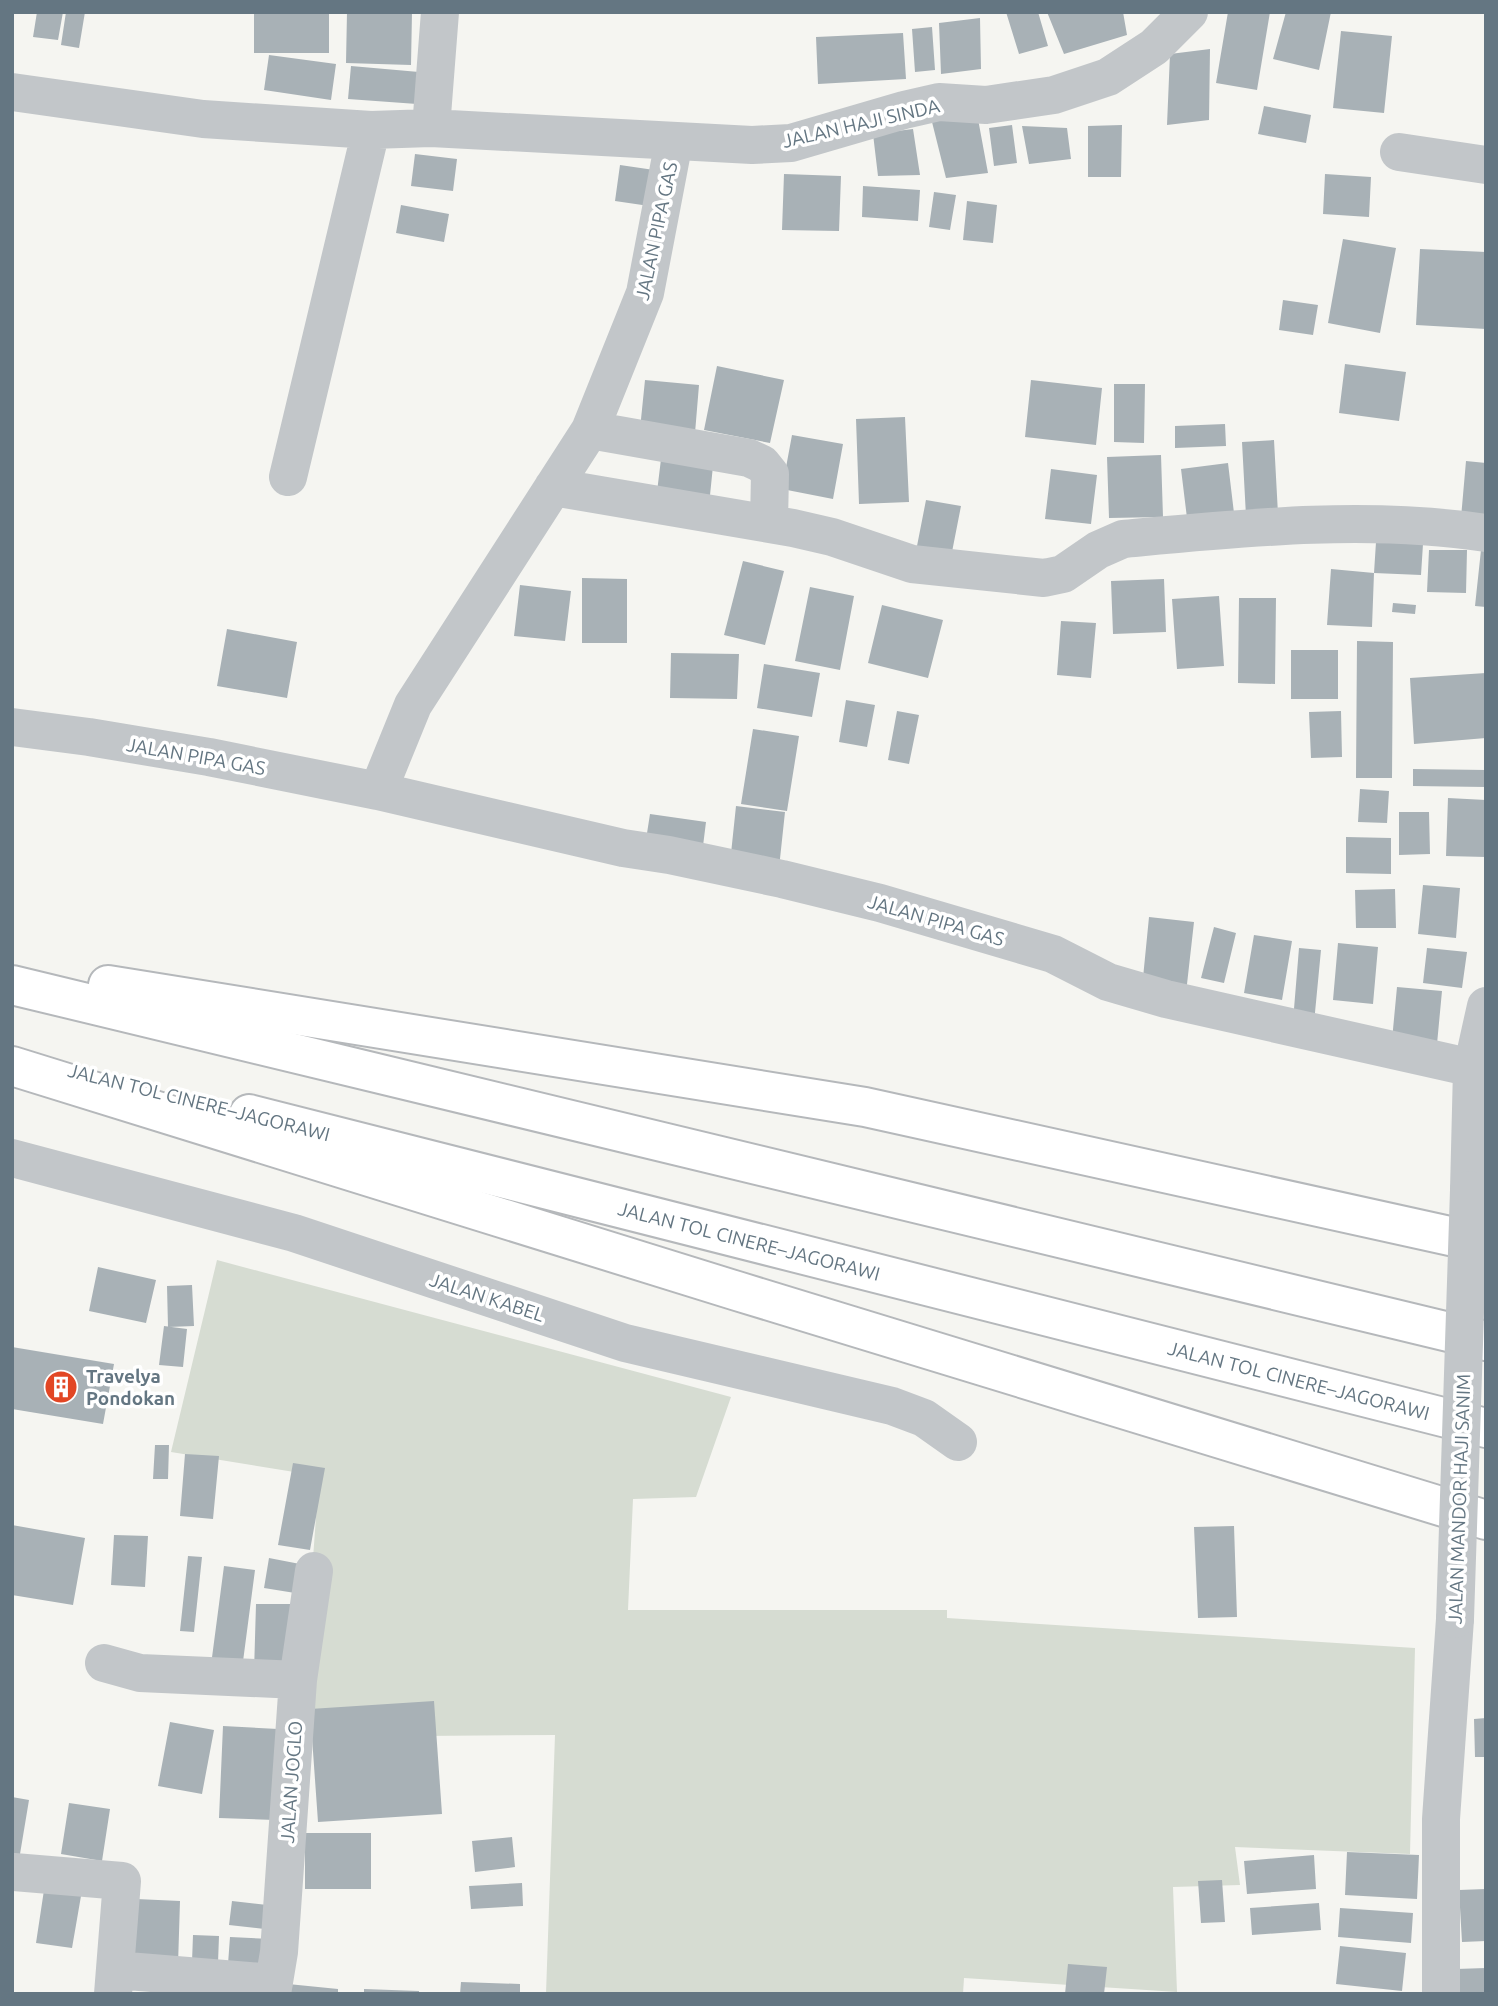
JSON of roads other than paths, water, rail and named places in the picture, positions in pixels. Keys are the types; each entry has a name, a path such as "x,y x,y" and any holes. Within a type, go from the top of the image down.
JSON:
{"highway":[{"path":"12,969 865,1107 1486,1244"},
{"path":"12,985 1486,1341"},
{"name":"JALAN TOL CINERE–JAGORAWI","path":"12,1054 1486,1428"},
{"path":"12,1066 777,1304 1486,1520"}],"street":[{"path":"431,128 440,12"},
{"name":"JALAN HAJI SINDA","path":"674,141 752,145 791,143 904,110 939,103 986,105 1054,94 1108,76 1154,47 1189,12"},
{"name":"JALAN PIPA GAS","path":"12,92 203,119 371,130 431,128 674,141 645,293 590,430 413,705 378,791"},
{"path":"288,477 371,130"},
{"path":"1399,152 1486,165"},
{"path":"590,430 749,458 762,464 770,474 769,523"},
{"path":"554,487 769,523 832,537 912,564 1044,578 1063,575 1098,550 1123,539 1346,526 1415,526 1486,534"},
{"name":"JALAN PIPA GAS","path":"12,727 209,757 378,791 516,825 782,879 867,900 1053,954 1108,982 1166,999 1479,1070"},
{"name":"JALAN MANDOR HAJI SANIM","path":"1441,1994 1441,1819 1455,1619 1469,1190 1486,1006"},
{"name":"JALAN KABEL","path":"12,1158 294,1233 625,1343 892,1406 924,1418 958,1442"},
{"name":"JALAN JOGLO","path":"273,1988 279,1952 298,1680 314,1571"},
{"path":"104,1663 140,1673 298,1680"},
{"path":"14,1872 122,1881 114,1982 273,1988"}],"place":[{"name":"Travelya Pondokan","path":"61,1387"}]}
